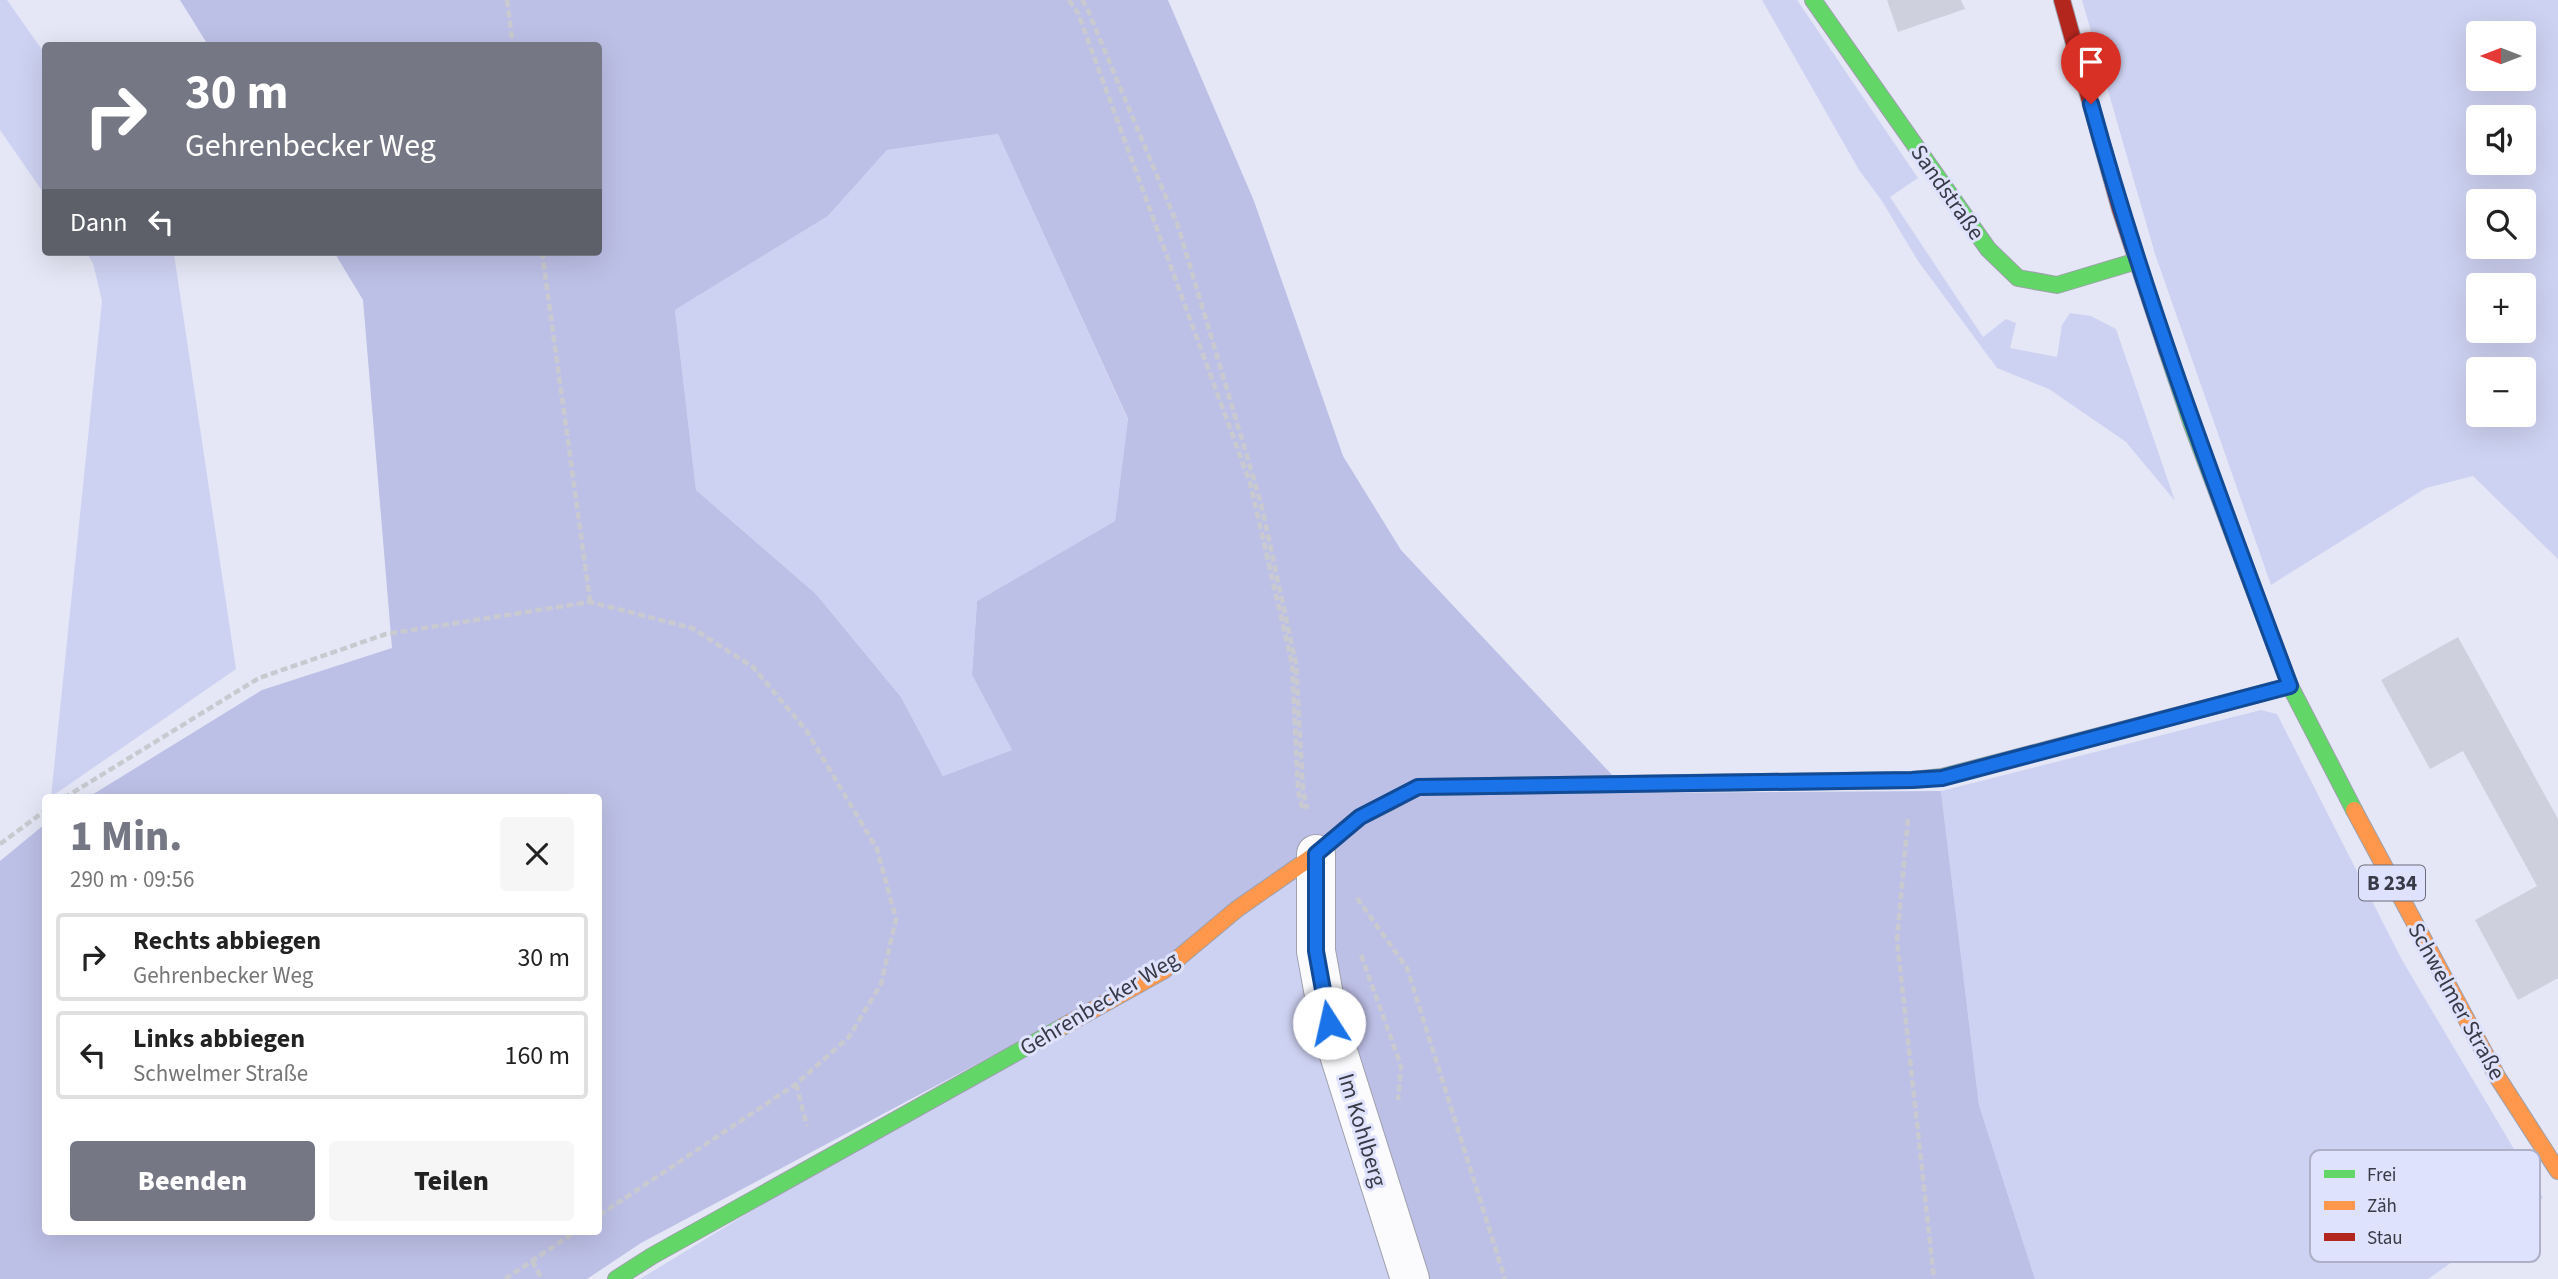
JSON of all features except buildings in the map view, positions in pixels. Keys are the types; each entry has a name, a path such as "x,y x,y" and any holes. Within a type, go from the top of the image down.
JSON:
{"street":[{"name":"Sandstraße","path":"1813,0 1988,249 2018,278 2057,285 2137,261"},
{"name":"Schwelmer Straße","path":"2062,0 2137,261 2192,425 2290,686 2412,922 2498,1077 2558,1171"},
{"name":"Gehrenbecker Weg","path":"616,1279 652,1256 1163,971 1237,909 1316,854 1360,817 1418,787 1942,778 2290,686"},
{"name":"Im Kohlberg","path":"1316,854 1316,951 1329,1023 1410,1279"}],"path":[{"path":"507,0 512,42"},
{"path":"1069,0 1078,13 1250,483 1292,664 1298,790 1304,815"},
{"path":"1082,0 1178,226 1261,503 1296,664 1303,790 1316,854 1355,895 1407,968 1505,1279"},
{"path":"543,256 590,602"},
{"path":"70,794 259,678 386,634 590,602 692,628 753,667 806,730 877,849 895,919 881,984 849,1037 796,1084 602,1213"},
{"path":"1912,780 1897,940 1934,1279"},
{"path":"0,845 42,813"},
{"path":"505,1279 571,1235"},
{"path":"532,1261 542,1279"}],"shaded area":[{"path":"0,0 7,0 42,50 42,191 0,130"},
{"path":"180,0 1168,0 1254,201 1343,456 1401,550 1629,793 1941,791 1979,1105 2035,1279 1427,1279 1342,1012 1323,838 1164,964 641,1243 587,1279 0,1279 0,861 42,826 42,1235 602,1235 602,794 93,794 262,690 392,648 363,300 336,256 602,256 602,42 206,42","holes":["998,134 1128,419 1115,521 977,601 972,675 1012,750 943,776 901,697 816,594 696,490 675,310 828,216 887,150"]},
{"path":"1762,0 1797,0 1918,178 1890,197 1983,337 2006,319 2016,323 2010,348 2057,357 2062,325 2070,313 2091,316 2116,329 2175,501 2126,442 2049,389 1997,368 1918,261 1882,201 1859,170"},
{"path":"2082,0 2558,0 2558,559 2473,476 2426,488 2271,585 2155,254"},
{"path":"998,134 1128,420 1115,521 977,601 972,675 1012,750 943,776 901,697 816,594 696,490 675,310 828,216 887,150"},
{"path":"89,256 174,256 236,669 55,794 51,794 102,301 93,263"},
{"path":"2261,710 2277,714 2402,960 2515,1150 2310,1150 2310,1262 2452,1262 2428,1279 2035,1279 1979,1105 1941,791"},
{"path":"1307,871 1394,1279 640,1279"}],"traffic: fast":[{"path":"1813,0 1988,249 2018,278 2057,285 2137,261"},
{"path":"2167,351 2290,686 2354,810"},
{"path":"1684,783 1912,780 1942,777 2290,686"},
{"path":"616,1279 652,1256 1064,1026"}],"traffic: slow":[{"path":"1064,1026 1163,971 1237,909 1316,854 1360,817 1388,803"},
{"path":"2354,810 2498,1078 2558,1171"}],"traffic: jam":[{"path":"2062,0 2120,209 2167,351"},
{"path":"1388,803 1418,787 1684,783"}],"route":[{"path":"1329,1023 1316,951 1316,854 1360,817 1418,787 1942,778 2290,686 2192,425 2120,209 2091,104"}]}
